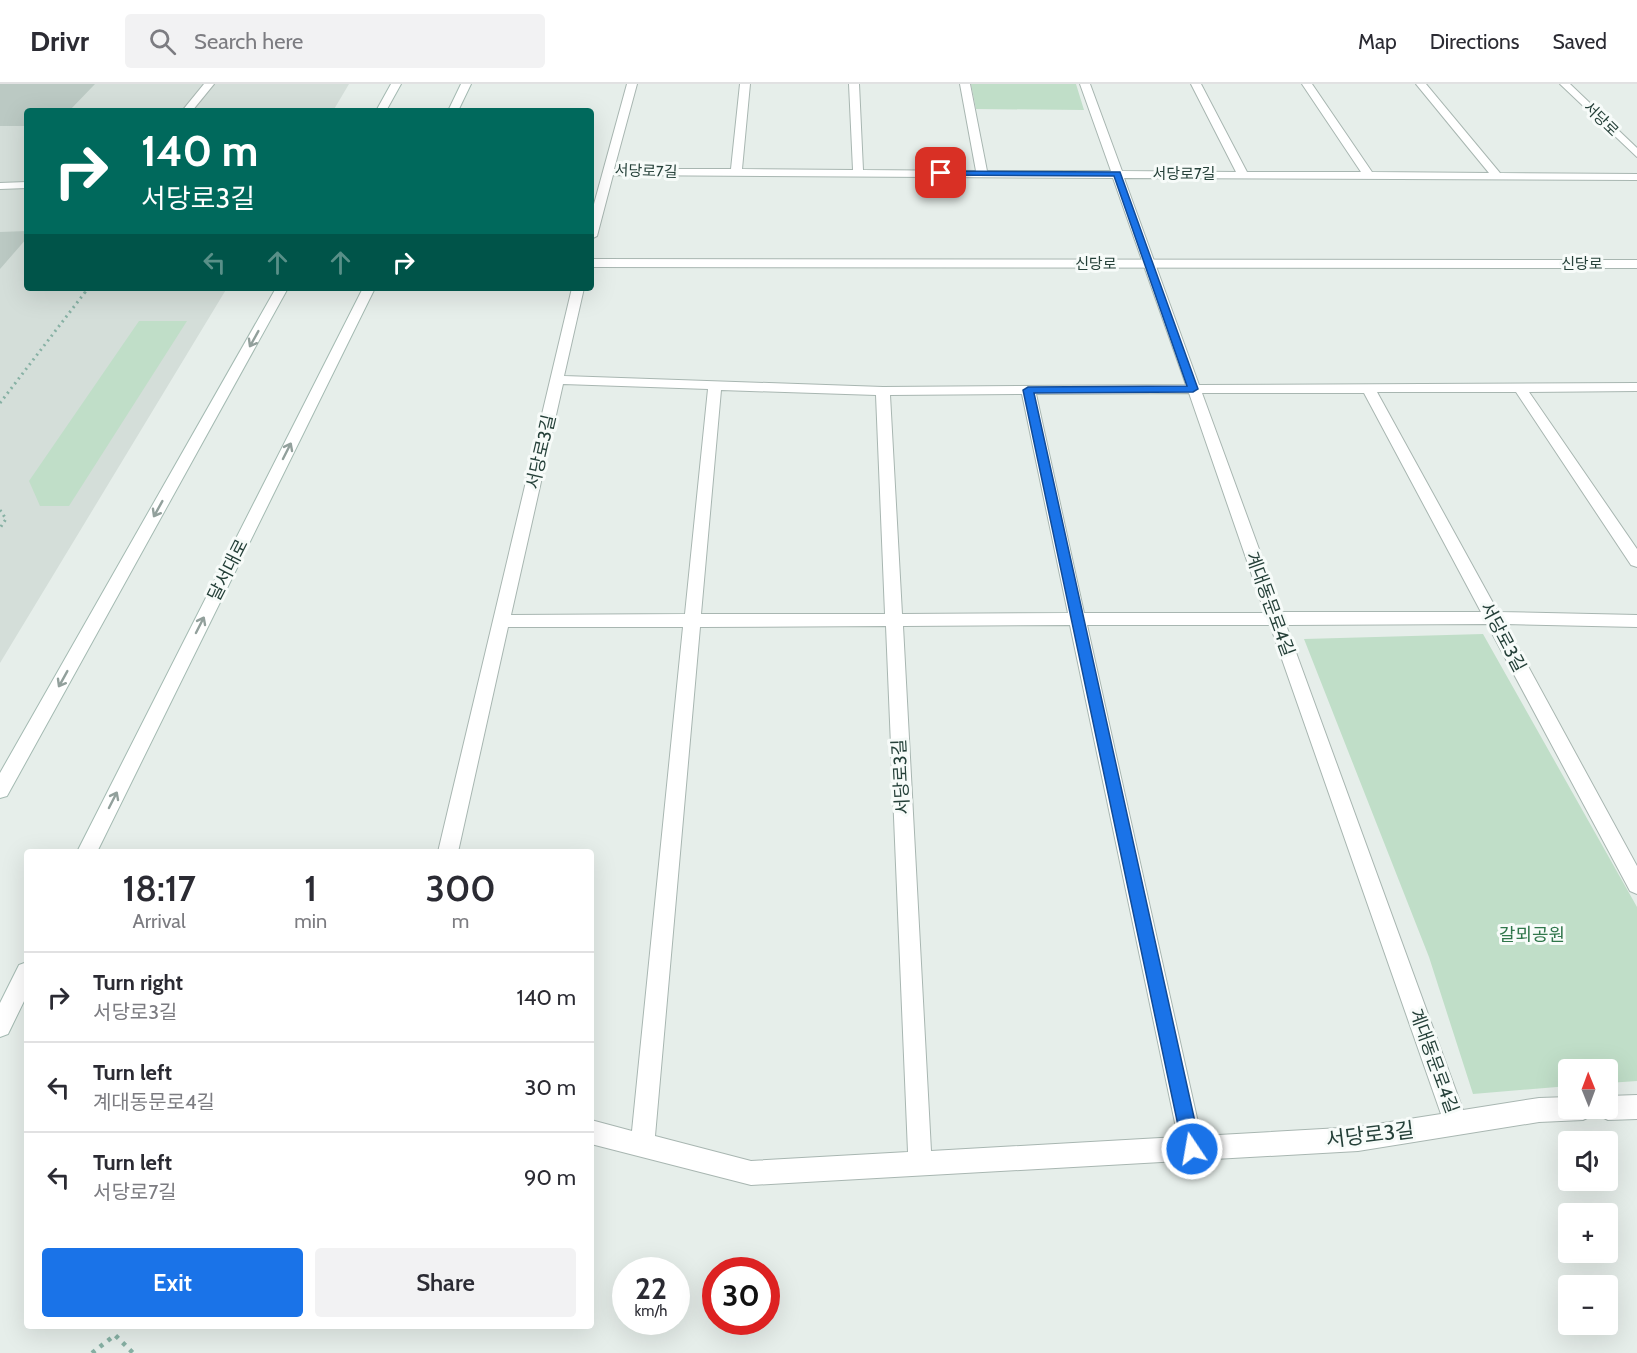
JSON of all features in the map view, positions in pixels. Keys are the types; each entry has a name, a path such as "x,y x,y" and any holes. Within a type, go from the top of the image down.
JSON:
{"street":[{"path":"189,108 209,84"},
{"path":"383,108 396,84"},
{"path":"454,108 466,84"},
{"name":"서당로7길","path":"632,84 608,172 1637,177"},
{"path":"736,173 745,84"},
{"path":"854,84 858,173"},
{"path":"965,84 982,174"},
{"name":"계대동문로4길","path":"1085,84 1456,1124"},
{"name":"서당로7길","path":"1196,84 1243,175"},
{"path":"1307,84 1368,175"},
{"path":"1421,84 1497,176"},
{"name":"서당로","path":"1565,84 1637,154"},
{"path":"594,225 608,172"},
{"path":"0,186 24,185"},
{"name":"신당로","path":"594,263 1637,264"},
{"path":"0,790 280,291"},
{"name":"달서대로","path":"88,849 368,291"},
{"name":"서당로3길","path":"449,849 577,291"},
{"path":"557,380 883,391 1637,387"},
{"path":"642,1145 715,386"},
{"name":"서당로3길","path":"1368,388 1637,885"},
{"path":"1521,388 1637,561"},
{"path":"1028,390 1192,1149"},
{"name":"서당로3길","path":"883,391 920,1164"},
{"path":"502,621 1492,618 1637,621"},
{"path":"0,1026 24,978"},
{"path":"1618,1108 1637,1107"},
{"name":"서당로3길","path":"594,1133 751,1173 1358,1139 1539,1110 1558,1109"}],"path":[{"path":"0,403 87,291"},
{"path":"0,510 6,519 0,528"},
{"path":"92,1353 115,1335 133,1353"}],"shaded area":[{"path":"0,84 349,84 335,108 24,108 24,291 225,291 0,663"}],"green space":[{"path":"971,84 1076,84 1084,110 976,109"},
{"path":"139,321 187,321 69,506 40,506 29,481"},
{"name":"갈뫼공원","path":"1483,634 1637,907 1637,1081 1618,1082 1618,1059 1558,1059 1558,1087 1473,1094 1429,957 1304,639"}],"building":[{"path":"0,84 95,84 72,108 24,108 24,126 0,126"},
{"path":"24,231 24,241 0,269 0,232"}],"route":[{"path":"941,173 1117,174 1193,389 1028,390 1192,1149"}]}
